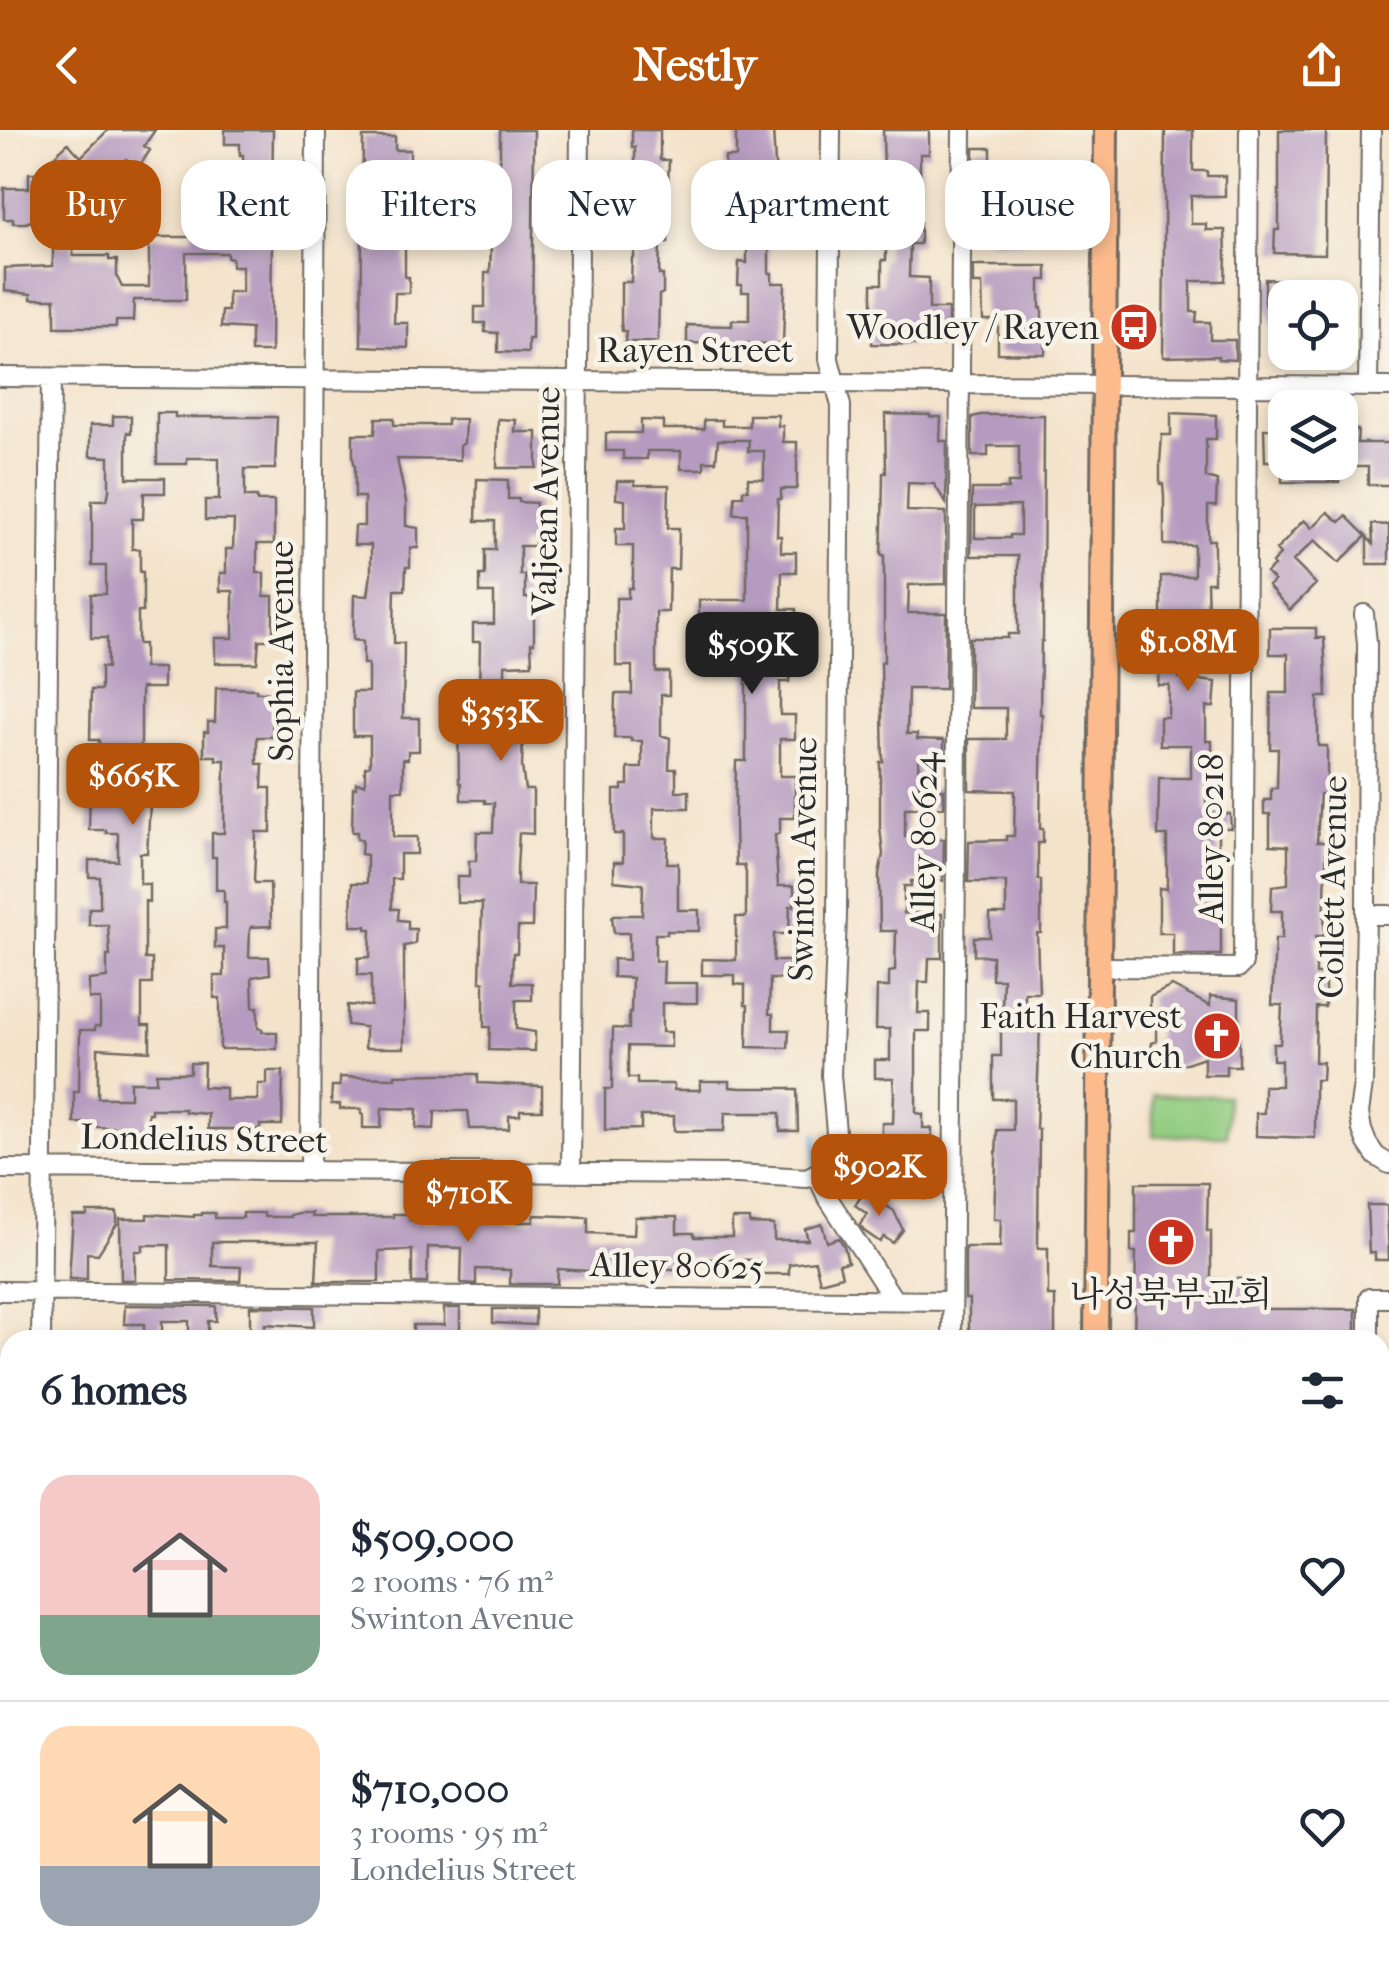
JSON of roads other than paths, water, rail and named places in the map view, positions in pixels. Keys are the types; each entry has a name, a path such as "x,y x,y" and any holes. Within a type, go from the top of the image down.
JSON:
{"main road":[{"path":"1096,1330 1106,130"}],"street":[{"name":"Sophia Avenue","path":"310,1172 316,130"},
{"name":"Valjean Avenue","path":"571,1173 580,130"},
{"name":"Swinton Avenue","path":"820,1172 836,1132 831,1076 837,916 841,406 829,360 831,130"},
{"name":"Alley 80624","path":"952,1330 962,130"},
{"path":"1246,387 1249,130"},
{"path":"1368,387 1371,130"},
{"name":"Rayen Street","path":"0,378 1389,387"},
{"path":"41,1330 51,378"},
{"name":"Alley 80218","path":"1100,968 1238,968 1243,963 1246,387"},
{"name":"Collett Avenue","path":"1364,614 1366,915 1359,1113 1362,1130 1382,1160"},
{"path":"1366,915 1389,915"},
{"name":"Londelius Street","path":"0,1169 737,1174 794,1178 820,1172"},
{"path":"820,1172 826,1194 894,1300"},
{"name":"Alley 80625","path":"0,1292 952,1301"},
{"path":"1369,1330 1369,1298 1389,1298"}],"waterway":[{"path":"816,1135 816,1167"}],"place":[{"name":"Woodley / Rayen","path":"1134,327"},
{"name":"Faith Harvest Church","path":"1217,1036"},
{"name":"나성북부교회","path":"1171,1242"}]}
